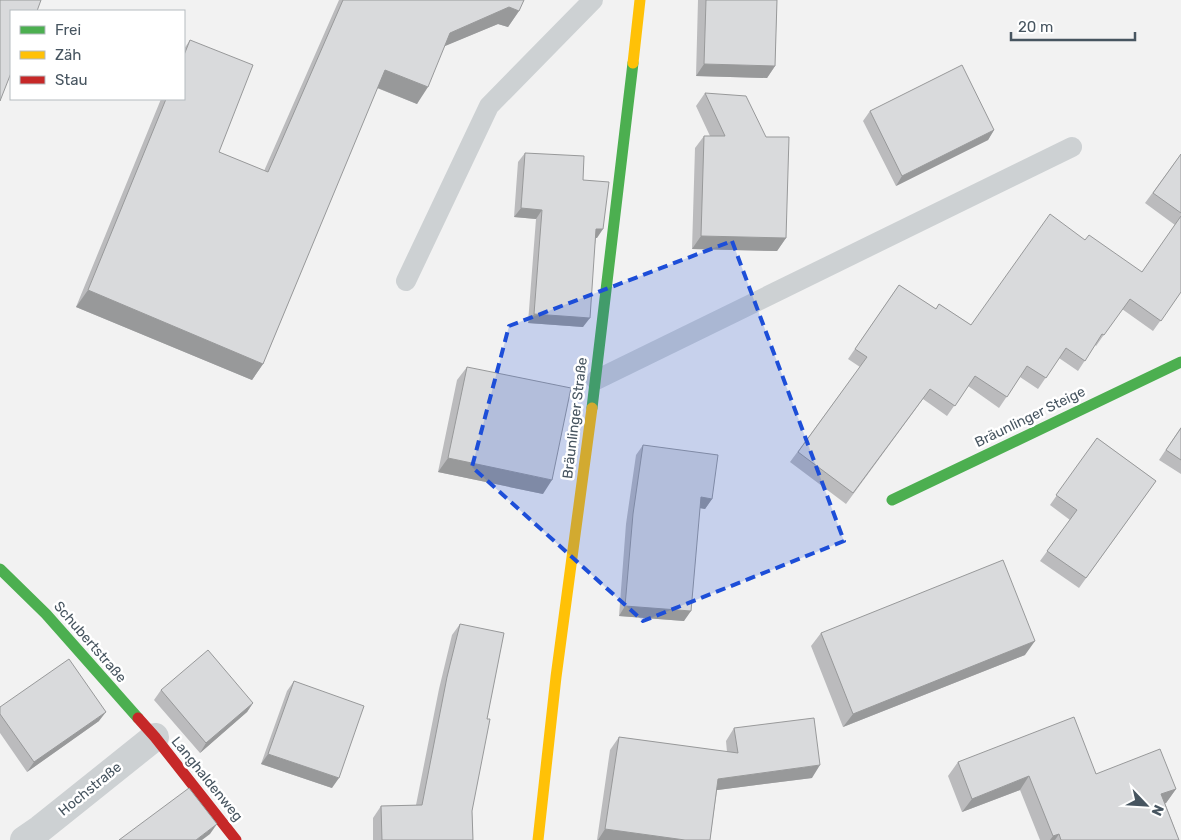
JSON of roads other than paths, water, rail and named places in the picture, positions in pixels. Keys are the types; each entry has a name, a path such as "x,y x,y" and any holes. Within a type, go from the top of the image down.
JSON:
{"main road":[{"name":"Bräunlinger Straße","path":"538,840 556,677 596,380 640,0"},
{"name":"Bräunlinger Steige","path":"892,500 1181,362"},
{"name":"Schubertstraße","path":"0,569 46,614 154,737"},
{"name":"Langhaldenweg","path":"154,737 236,840"}],"street":[{"name":"Hochstraße","path":"24,840 154,737"}],"lane":[{"path":"406,281 489,106 593,0"},
{"path":"596,380 1072,147"}]}
